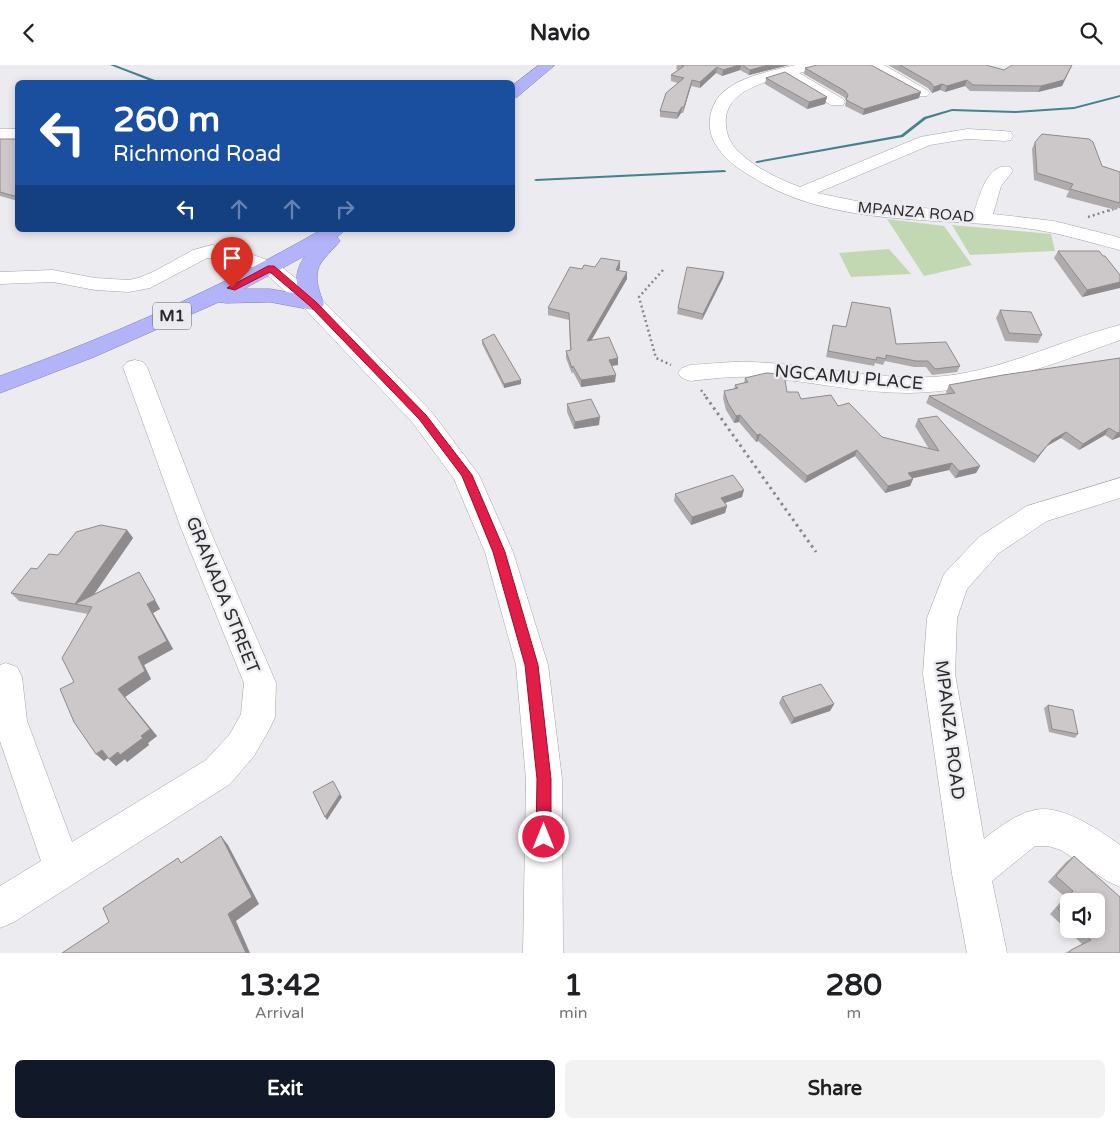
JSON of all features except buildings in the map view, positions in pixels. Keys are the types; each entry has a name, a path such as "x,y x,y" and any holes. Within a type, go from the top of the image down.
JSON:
{"highway":[{"path":"515,92 548,65"},
{"name":"M1","path":"0,385 167,318 271,268 332,232"},
{"path":"207,299 252,293 276,295 313,304 306,278 308,266 313,255 340,232"}],"street":[{"path":"758,65 785,72 837,102"},
{"name":"MPANZA ROAD","path":"815,65 785,72 745,85 720,105 716,121 719,137 731,156 765,179 802,193 869,210 982,218 1056,227 1120,244"},
{"path":"873,65 922,93"},
{"path":"0,135 15,133"},
{"path":"802,193 926,141 967,134 1005,136"},
{"path":"982,218 992,185 1004,171"},
{"path":"0,277 53,276 95,284 129,286 142,284 200,254 212,251 234,254 271,268 313,304 422,417 466,475 499,552 532,665 544,779 543,953"},
{"name":"NGCAMU PLACE","path":"690,373 742,369 874,383 934,384 1013,369 1120,332"},
{"name":"GRANADA STREET","path":"0,908 218,773 242,745 258,717 260,683 195,528 135,367"},
{"name":"MPANZA ROAD","path":"987,953 971,874 940,674 942,618 954,583 989,545 1022,521 1038,513 1120,488"},
{"path":"6,677 10,721 63,869"},
{"path":"971,874 1024,832 1041,828 1072,834 1120,868"}],"path":[{"path":"663,270 639,297 656,358 690,373 715,413 816,552"}],"green space":[{"path":"887,219 944,226 972,265 924,276"},
{"path":"952,225 1051,234 1055,251 970,255"},
{"path":"889,249 911,274 851,277 839,253"}],"waterway":[{"path":"112,65 153,80"},
{"path":"757,162 902,136 925,118 952,110 1015,112 1074,108 1120,96"},
{"path":"536,180 724,171"}],"route":[{"path":"232,288 271,268 313,304 422,417 466,475 499,552 532,665 544,779 544,837"}]}
